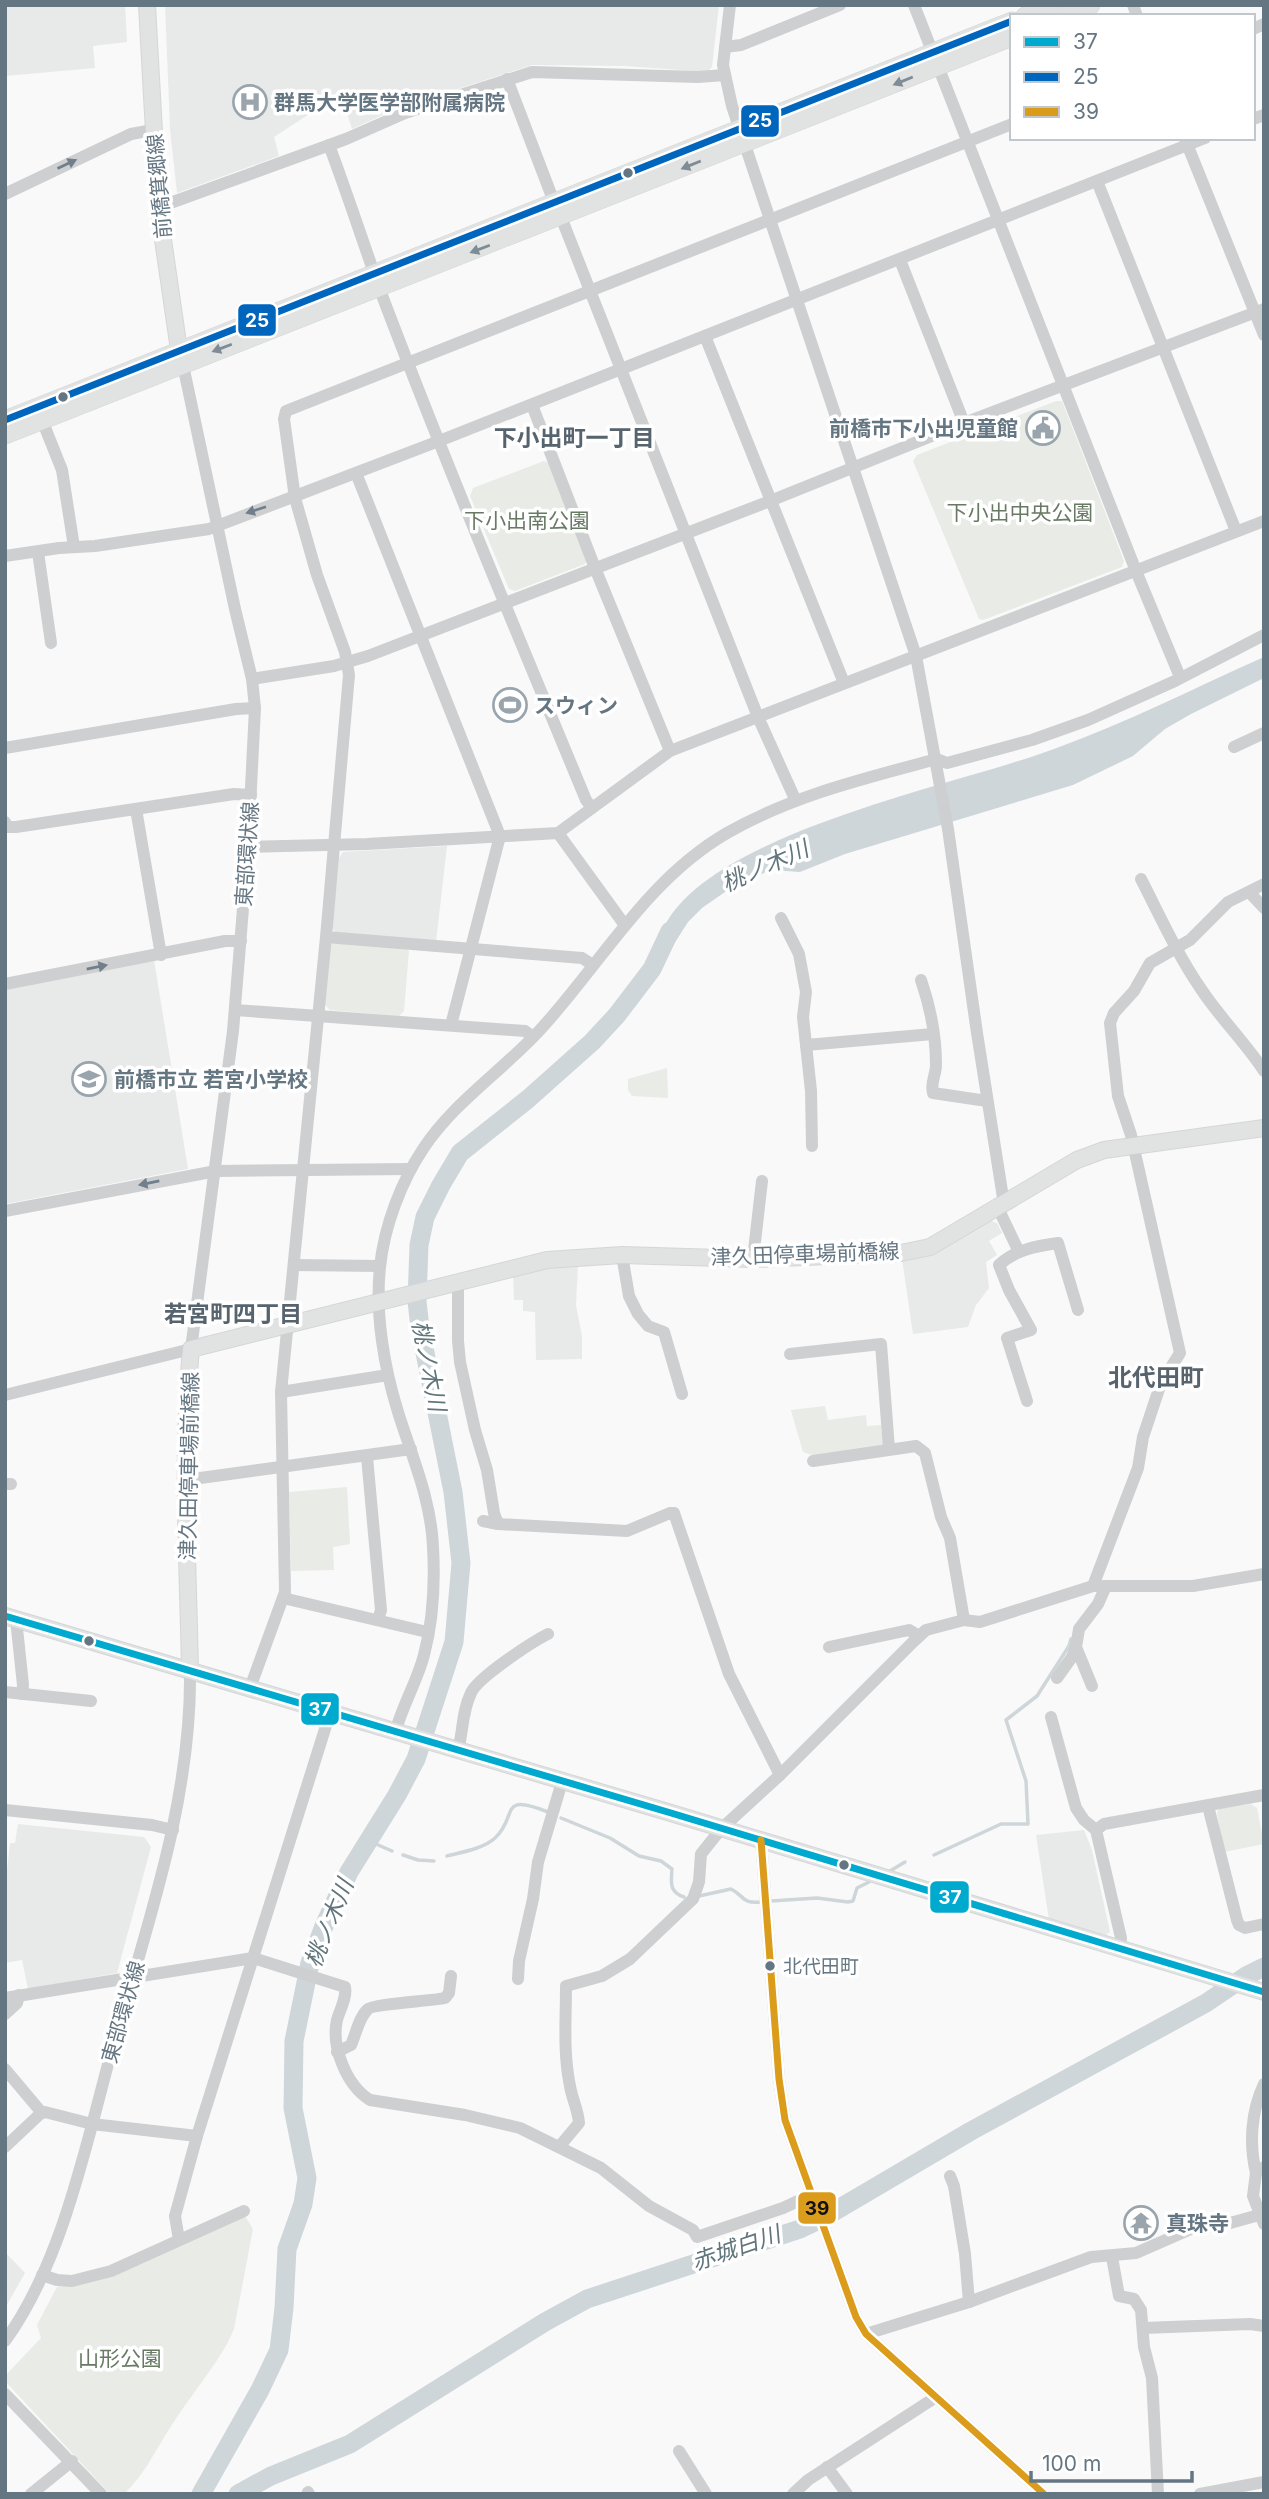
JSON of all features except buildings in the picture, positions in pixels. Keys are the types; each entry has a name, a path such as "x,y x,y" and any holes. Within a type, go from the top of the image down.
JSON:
{"highway":[{"path":"1030,14 1052,5"},
{"path":"1070,14 1091,5"},
{"path":"935,60 1010,22"},
{"path":"5,435 181,357 935,60 1010,38"},
{"path":"5,420 138,369 181,357"}],"main road":[{"name":"前橋箕郷線","path":"147,5 158,205 181,357"},
{"name":"津久田停車場前橋線","path":"190,1670 186,1480 187,1390 191,1349 547,1260 622,1255 753,1259 901,1253 930,1247 1077,1160 1104,1150 1132,1144 1264,1128"},
{"path":"11,1618 1264,1992"}],"street":[{"path":"730,5 725,75 916,656 948,827 1001,1205 1019,1252"},
{"path":"726,47 741,46 841,5"},
{"path":"914,5 1180,677"},
{"path":"158,205 173,202 329,145 405,113 537,71 725,75"},
{"path":"507,79 758,717 795,799"},
{"path":"250,1688 284,1598 286,1585 281,1392 349,676 348,663 317,575 295,498 284,419 286,411 1010,125"},
{"path":"5,194 131,134 153,130"},
{"path":"5,556 209,529 295,498 900,260 1097,181 1186,142 1259,311 1264,335"},
{"path":"329,145 377,281 439,441 586,800 592,808"},
{"path":"1097,181 1236,531"},
{"path":"900,260 964,423"},
{"path":"252,679 348,663 770,501 1162,346 1259,311"},
{"path":"705,336 844,683"},
{"name":"東部環状線","path":"181,357 252,679 255,708 248,848 235,1010 191,1349"},
{"path":"532,405 670,751"},
{"path":"42,420 62,470 74,547"},
{"path":"356,473 500,836 451,1025"},
{"path":"248,848 334,846 558,833 670,751 1264,521"},
{"path":"38,551 51,643"},
{"path":"399,1733 424,1655 434,1582 433,1545 421,1479 388,1374 379,1301 380,1266 393,1210 410,1169 438,1129 557,1012 624,924 678,870 725,834 795,799 936,759 947,763 1057,731 1132,701 1264,635"},
{"path":"5,748 222,711 255,708"},
{"path":"1234,747 1264,733"},
{"path":"5,822 7,827 16,827 234,794 251,794"},
{"path":"136,809 161,955"},
{"path":"558,833 624,924"},
{"path":"1141,879 1202,990 1264,1071"},
{"path":"1057,1678 1072,1657 1079,1629 1098,1604 1099,1586 1138,1468 1143,1437 1161,1383 1180,1353 1132,1144 1115,1086 1110,1023 1116,1009 1134,991 1147,966 1202,929 1228,902 1264,884"},
{"path":"1249,892 1264,908"},
{"path":"781,918 800,958 806,992 803,1010 812,1146"},
{"path":"326,937 582,958 593,965"},
{"path":"5,984 241,941"},
{"path":"921,980 933,1034 936,1063 931,1085 933,1093 988,1101"},
{"path":"235,1010 525,1031 533,1037"},
{"path":"806,1045 933,1034"},
{"path":"5,1212 216,1171 410,1169"},
{"path":"753,1259 762,1181"},
{"path":"1027,1401 1007,1338 1031,1330 999,1265 1006,1258 1032,1247 1058,1243 1077,1310"},
{"path":"622,1255 629,1296 648,1326 664,1332 682,1394"},
{"path":"294,1265 380,1266"},
{"path":"453,1282 460,1362 498,1524"},
{"path":"790,1354 881,1344 889,1449"},
{"path":"5,1395 191,1349"},
{"path":"281,1392 388,1374"},
{"path":"813,1461 916,1446 925,1452 941,1517 950,1538 964,1620"},
{"path":"186,1480 411,1450"},
{"path":"368,1457 380,1610 378,1620"},
{"path":"484,1521 627,1531 674,1513 729,1674 780,1775"},
{"path":"559,2147 579,2123 578,2108 570,2088 566,2056 566,1986 602,1976 630,1959 693,1899 699,1882 701,1854 721,1829 780,1775 926,1630 964,1620 979,1622 1099,1586 1194,1587 1264,1574"},
{"path":"284,1598 428,1632"},
{"path":"11,1618 22,1694"},
{"path":"828,1647 909,1630 919,1636"},
{"path":"452,1750 474,1687 548,1634"},
{"path":"1076,1647 1092,1686"},
{"name":"東部環状線","path":"5,2341 15,2328 42,2275 70,2200 92,2124 173,1830 191,1709 190,1670"},
{"path":"5,1692 91,1702"},
{"path":"179,2241 174,2216 330,1713"},
{"path":"1051,1717 1076,1808 1096,1835 1121,1938 1120,1949"},
{"path":"518,1979 538,1862 562,1782"},
{"path":"1096,1835 1104,1824 1264,1795"},
{"path":"1208,1806 1239,1925 1245,1928 1264,1924"},
{"path":"5,1810 173,1830"},
{"path":"761,1840 779,2080 785,2120 856,2317 866,2333 1044,2494"},
{"path":"5,1998 253,1958 342,1985 347,1989 336,2024 337,2052 360,2091 370,2099 465,2115 520,2128 601,2168 649,2207 693,2230 697,2237 811,2196"},
{"path":"337,2052 351,2045 370,2007 376,2004 404,2004 445,1998 449,1993 450,1976"},
{"path":"5,2014 18,2003 19,1995"},
{"path":"5,2069 42,2113 92,2124 197,2136"},
{"path":"866,2333 969,2302 1091,2257 1136,2253 1193,2228 1261,2219 1253,2196 1260,2170 1251,2140 1264,2084"},
{"path":"5,2147 42,2113"},
{"path":"950,2176 965,2254 969,2302"},
{"path":"42,2275 63,2281 86,2279 111,2271 244,2210"},
{"path":"1112,2257 1119,2296 1134,2299 1141,2310 1144,2347 1152,2378 1158,2494"},
{"path":"1143,2328 1250,2324 1264,2326"},
{"path":"5,2393 101,2494"},
{"path":"793,2494 827,2467 936,2397"},
{"path":"679,2451 706,2494"},
{"path":"31,2494 72,2461"},
{"path":"827,2467 847,2494"},
{"path":"1200,2494 1264,2482"}],"shaded area":[{"path":"5,5 125,5 127,42 93,46 95,68 5,76"},
{"name":"群馬大学医学部附属病院","path":"165,5 719,5 712,67 707,72 625,66 532,65 396,109 352,129 342,97 320,107 274,137 279,156 177,193 170,129"},
{"path":"447,846 436,942 336,933 332,928 339,858 343,852"},
{"name":"前橋市立 若宮小学校","path":"154,960 188,1169 5,1204 5,989"},
{"path":"989,1220 997,1223 1002,1233 989,1241 997,1255 986,1262 989,1288 976,1305 968,1327 913,1334 902,1259"},
{"path":"578,1262 576,1305 582,1336 582,1359 536,1360 535,1312 523,1311 523,1300 514,1300 513,1273"},
{"path":"18,1824 144,1837 151,1847 117,1973 28,1989 22,1960 5,1963 5,1889 10,1843 15,1843"},
{"path":"1084,1830 1092,1850 1110,1932 1106,1935 1049,1920 1036,1835"},
{"path":"5,2252 25,2273 5,2308"}],"green space":[{"name":"下小出中央公園","path":"1062,401 1124,561 1122,567 983,620 979,619 913,461 917,455"},
{"name":"下小出南公園","path":"544,461 551,464 588,559 585,564 515,591 509,589 470,496 473,488"},
{"path":"336,941 404,946 409,951 404,1011 399,1016 330,1010 325,1005 331,945"},
{"path":"667,1068 668,1098 632,1096 628,1090 628,1079"},
{"path":"825,1406 828,1420 866,1415 867,1426 881,1425 883,1447 815,1456 803,1452 791,1410"},
{"path":"347,1487 350,1544 333,1547 334,1570 291,1571 289,1492"},
{"path":"1251,1804 1257,1808 1264,1844 1224,1852 1217,1813 1219,1809"},
{"name":"山形公園","path":"245,2216 253,2229 234,2329 227,2344 137,2479 124,2494 110,2494 5,2381 5,2376 41,2338 37,2325 57,2287 80,2284"}],"water":[{"path":"1264,657 1264,678 1191,714 1165,729 1133,756 1073,785 845,854 800,872 772,870 738,883 702,908 688,922 655,974 664,927 690,894 731,864 783,838 841,816 1081,739"}],"waterway":[{"name":"桃ノ木川","path":"201,2494 260,2390 279,2350 287,2249 303,2204 307,2178 293,2108 294,2041 310,1963 349,1872 416,1759 454,1642 461,1563 453,1492 417,1301 419,1245 425,1217 460,1153 528,1099 592,1042 617,1015 652,969 670,931"},
{"path":"934,1855 1001,1824 1028,1824 1026,1781 1006,1720 1037,1696 1071,1639"},
{"path":"447,1856 490,1842 502,1830 515,1806 532,1806 548,1812"},
{"path":"561,1818 610,1838 639,1856 661,1861 672,1869 673,1890 684,1897"},
{"path":"369,1841 392,1851"},
{"path":"403,1855 434,1861"},
{"path":"890,1871 905,1862"},
{"path":"771,1901 817,1898 848,1902 853,1901 857,1888 869,1882"},
{"path":"699,1896 731,1889 746,1901 761,1902"},
{"name":"赤城白川","path":"238,2494 271,2476 350,2444 545,2322 587,2299 800,2229 823,2218 971,2131 1206,2003 1264,1967"}],"transit line":[{"name":"25","path":"5,420 1010,22"},
{"name":"37","path":"5,1616 1264,1992"},
{"name":"39","path":"761,1840 779,2079 785,2120 856,2317 866,2334 1044,2494"}],"place":[{"name":"群馬大学医学部附属病院","path":"250,102"},
{"name":"前橋市下小出児童館","path":"1043,428"},
{"name":"スウィン","path":"510,705"},
{"name":"前橋市立 若宮小学校","path":"89,1079"},
{"name":"北代田町","path":"770,1966"},
{"name":"真珠寺","path":"1141,2223"}],"district":[{"name":"下小出町一丁目","path":"574,438"},
{"name":"若宮町四丁目","path":"233,1314"},
{"name":"北代田町","path":"1156,1377"}]}
